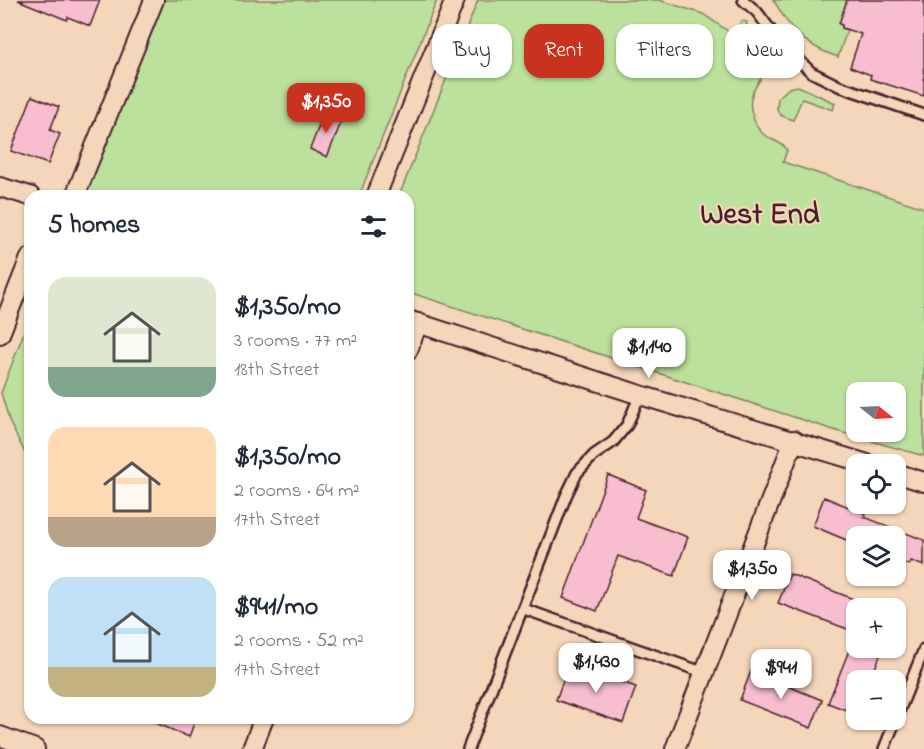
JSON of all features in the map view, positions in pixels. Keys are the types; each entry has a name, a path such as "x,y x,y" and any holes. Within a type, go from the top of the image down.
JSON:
{"street":[{"path":"77,190 154,0"},
{"path":"378,190 455,0"},
{"path":"0,187 24,194"},
{"path":"0,334 24,273"},
{"path":"414,322 846,457"},
{"path":"675,749 794,440"},
{"path":"906,476 924,482"},
{"path":"252,749 262,724"},
{"path":"0,736 35,749"}],"lane":[{"path":"743,0 757,12 778,40 811,72 839,86 924,115"},
{"path":"468,749 523,612 556,519 577,473 594,455 613,442 627,425 640,394"},
{"path":"523,612 705,673"},
{"path":"884,749 924,649"}],"green space":[{"path":"162,0 437,0 361,190 87,190"},
{"path":"478,0 659,0 703,14 725,29 725,78 761,78 752,95 750,105 753,117 762,133 787,150 783,162 924,208 924,456 875,442 906,442 906,382 846,382 846,434 414,294 414,190 401,190 447,78 512,78 512,24 468,24"},
{"path":"773,0 847,0 839,24 847,30 838,57 824,52 804,39 804,24 789,24"},
{"path":"798,86 835,103 833,110 802,99 793,120 780,115 777,109 778,98 789,88"},
{"path":"24,332 24,451 10,423 1,393"}],"building":[{"path":"18,0 100,0 90,26 68,17 67,20"},
{"path":"847,0 924,0 924,96 870,79 871,75 850,67 861,34 842,28 839,24"},
{"path":"32,96 59,107 50,130 60,134 48,164 11,151"},
{"path":"325,111 343,118 327,157 310,149"},
{"path":"608,475 646,490 636,518 688,537 674,576 618,556 597,611 563,598"},
{"path":"824,497 846,506 846,514 866,514 864,517 887,526 846,526 846,540 813,526"},
{"path":"906,533 924,540 924,566 911,561 909,565 906,564"},
{"path":"790,574 851,598 846,598 846,628 778,603"},
{"path":"846,658 879,658 874,670 846,670 846,710 828,703"},
{"path":"569,664 636,687 623,723 556,700"},
{"path":"751,671 822,700 811,728 740,700"},
{"path":"158,724 194,724 189,737"}],"district":[{"name":"West End","path":"760,216"}]}
